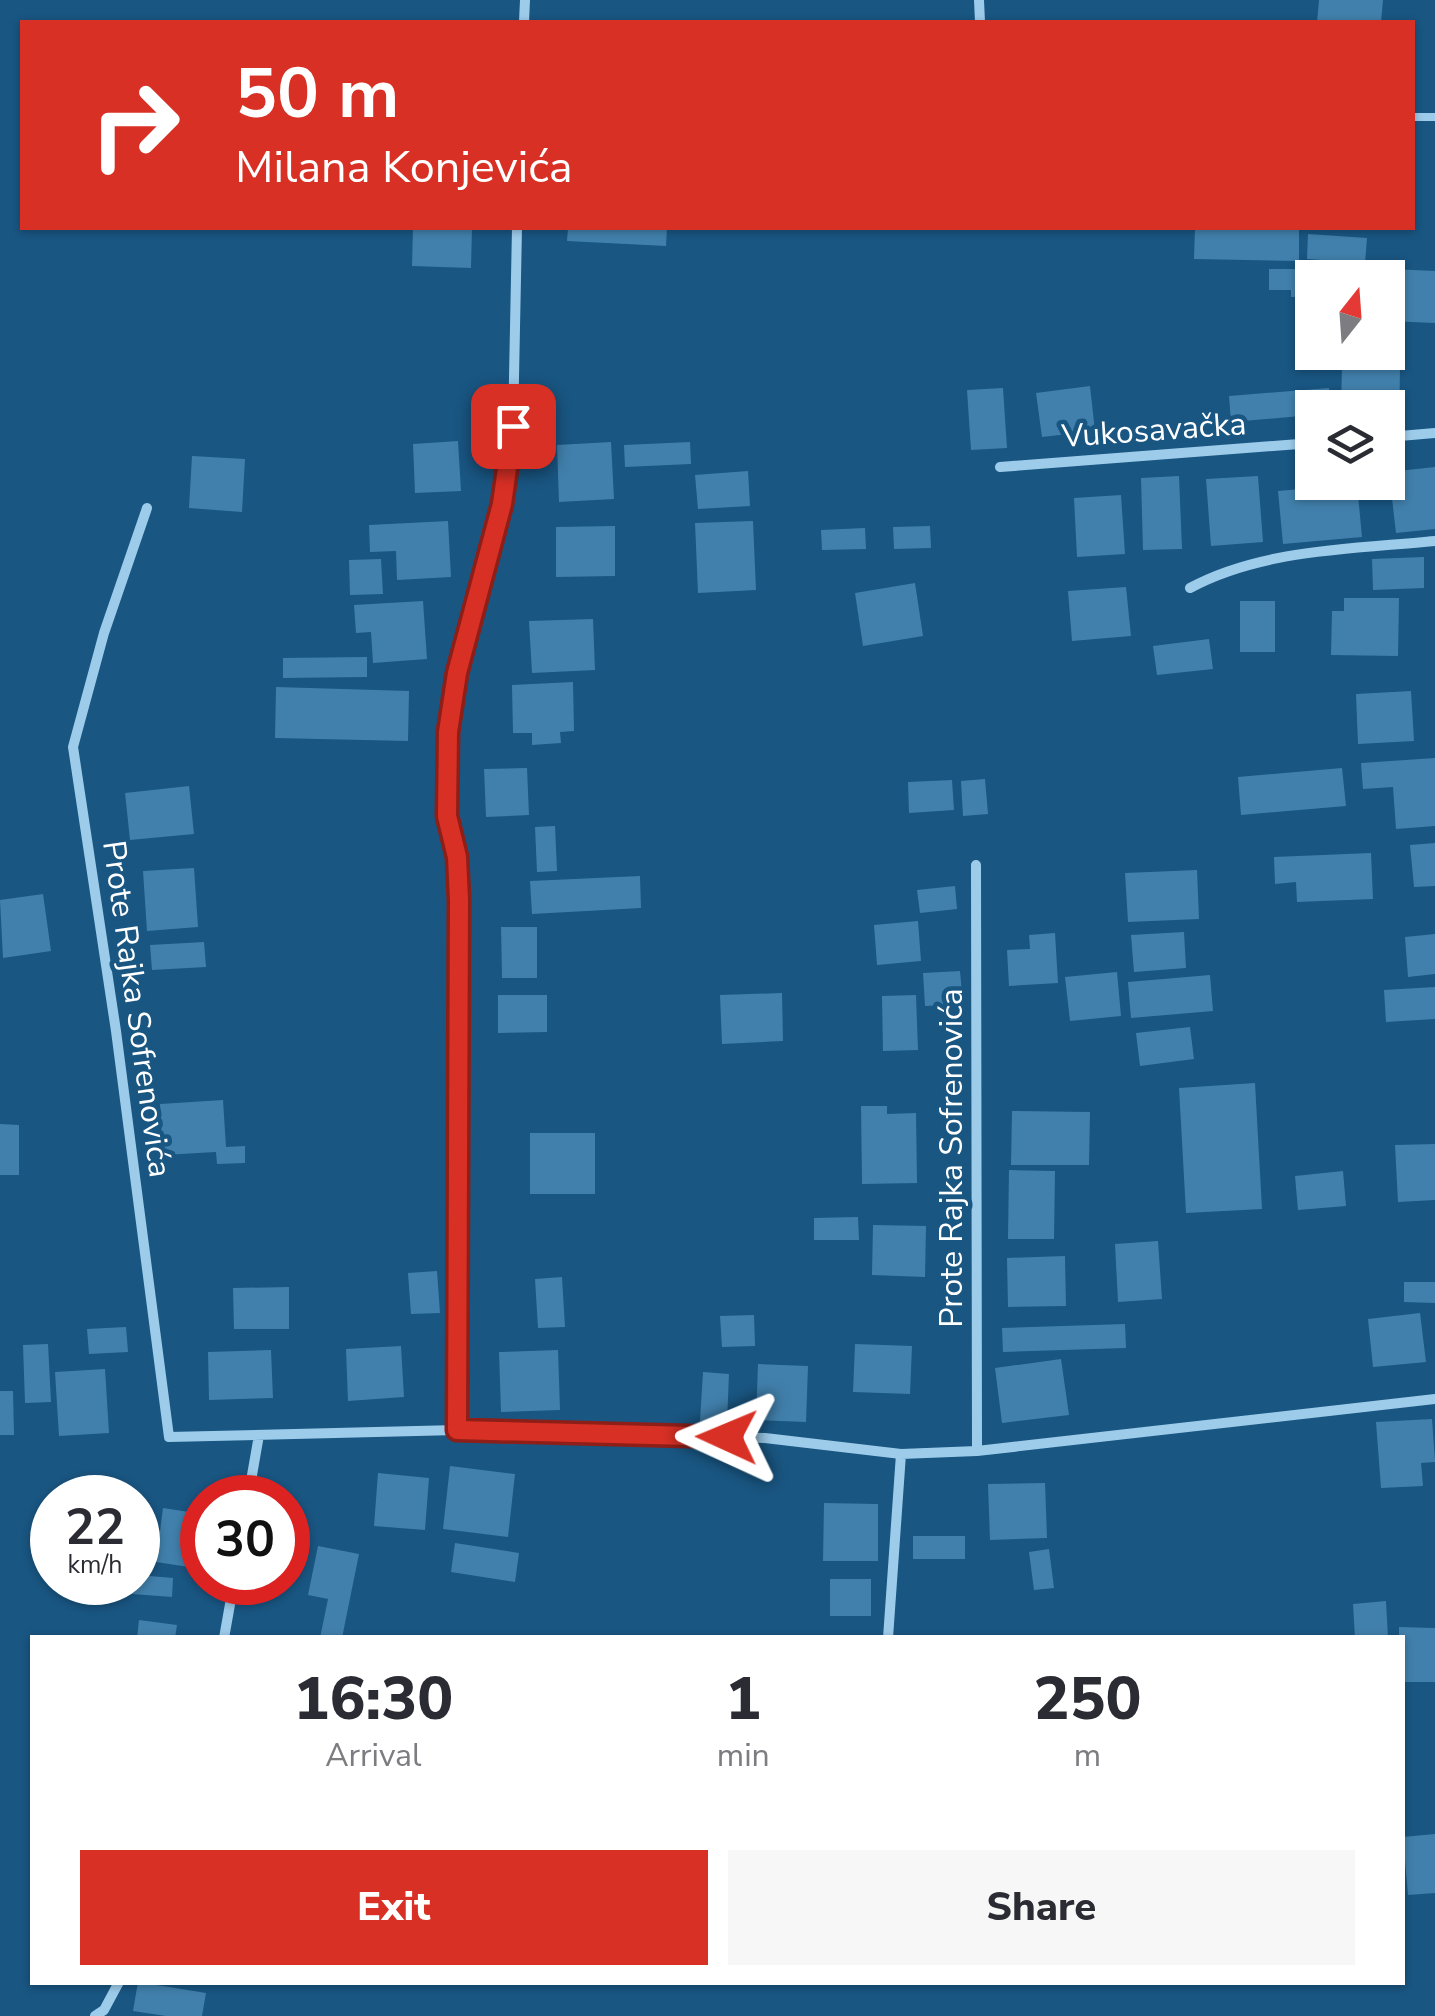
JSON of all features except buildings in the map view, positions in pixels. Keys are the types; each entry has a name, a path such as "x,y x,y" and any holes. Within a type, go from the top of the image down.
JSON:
{"street":[{"path":"457,1430 459,900 457,857 447,816 448,732 457,673 502,504 513,426 517,230"},
{"path":"1405,436 1435,433"},
{"name":"Vukosavačka","path":"1000,467 1295,444"},
{"name":"Prote Rajka Sofrenovića","path":"147,508 104,633 74,747 170,1437 457,1430 765,1438 901,1454 977,1451 1435,1399"},
{"path":"1190,588 1218,573 1308,554 1435,541"},
{"name":"Prote Rajka Sofrenovića","path":"976,866 977,1451"},
{"path":"252,1475 258,1435"},
{"path":"888,1635 901,1454"},
{"path":"225,1635 230,1605"},
{"path":"94,2016 104,2010 117,1985"}],"route":[{"path":"513,426 502,504 457,673 448,732 447,816 457,857 459,900 457,1430 727,1437"}]}
